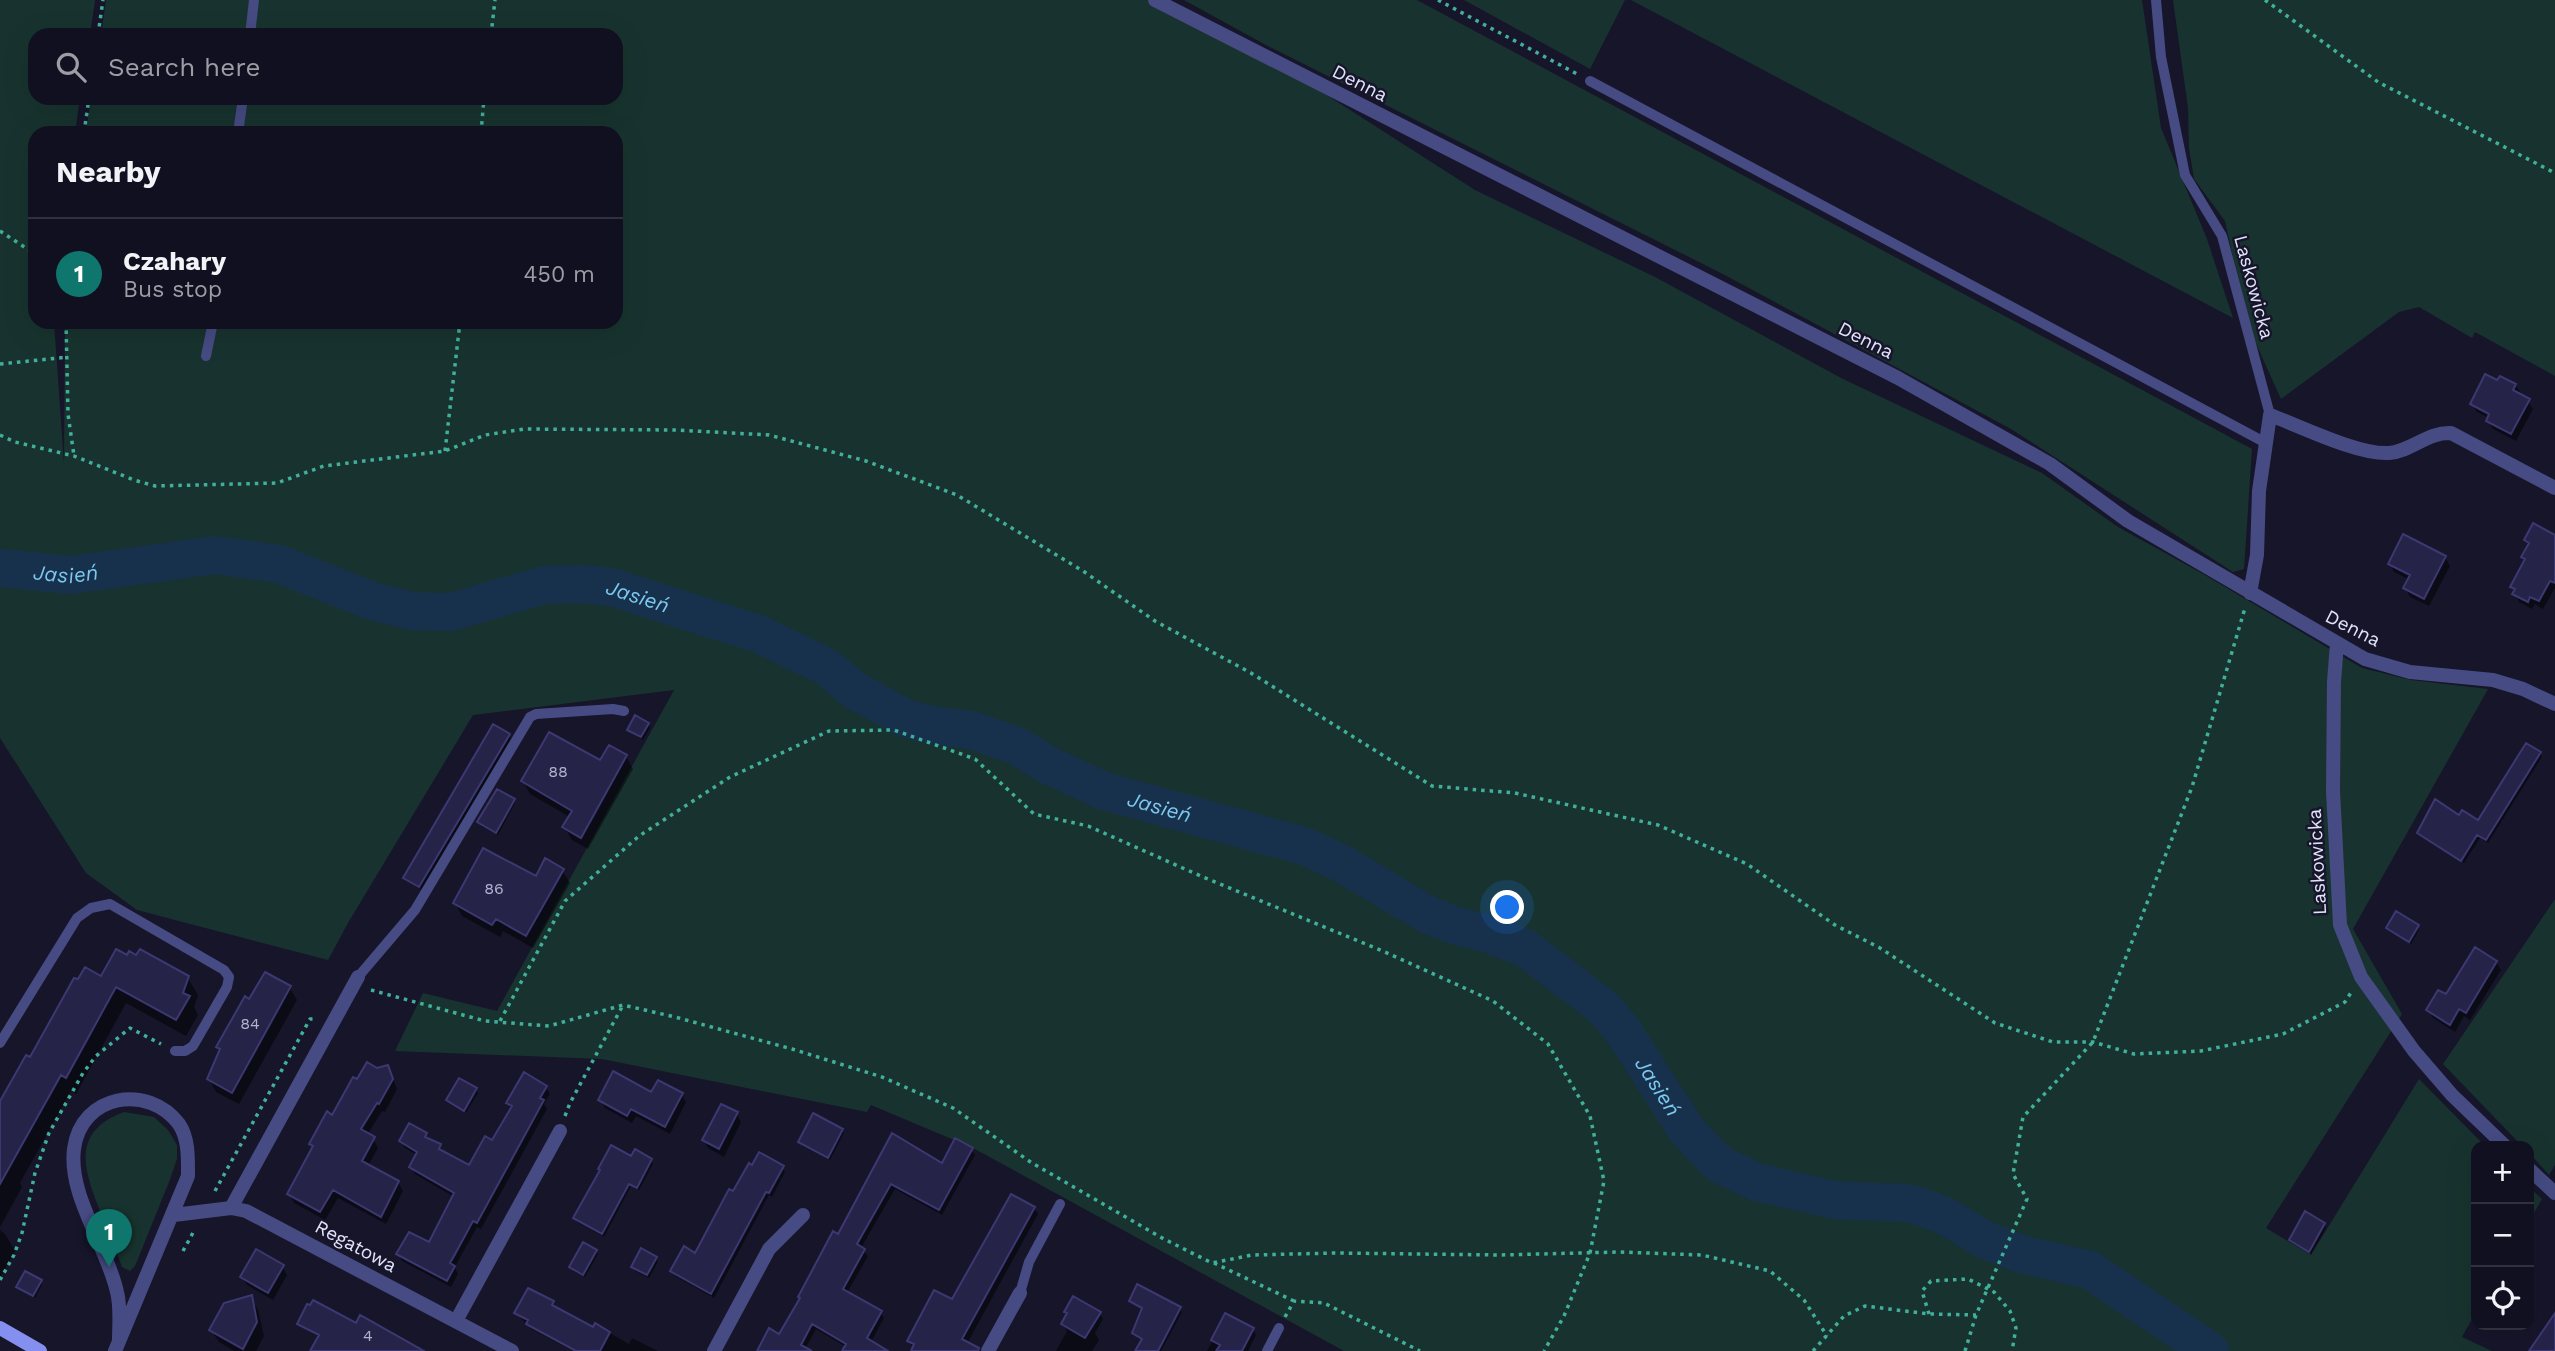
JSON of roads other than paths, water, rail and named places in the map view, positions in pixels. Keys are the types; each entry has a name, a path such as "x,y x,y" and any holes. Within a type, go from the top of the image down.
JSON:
{"street":[{"name":"Denna","path":"1155,0 1898,378 2050,464 2128,521 2365,659 2410,671 2493,680 2523,689 2555,704"},
{"name":"Laskowicka","path":"2250,593 2257,555 2259,491 2270,415"},
{"path":"2270,415 2335,440 2372,451 2391,453 2413,445 2427,436 2451,433 2555,488"},
{"name":"Laskowicka","path":"2337,643 2333,791 2340,925 2361,977 2414,1051 2452,1095 2500,1141"},
{"path":"231,1208 355,982"},
{"path":"141,1099 163,1108 180,1126 188,1148 188,1176 174,1215 117,1346 118,1293 80,1192 75,1173 74,1150 77,1135 99,1106 114,1100 141,1099"},
{"path":"456,1321 560,1131"},
{"path":"2534,1174 2555,1193"},
{"name":"Regatowa","path":"174,1215 205,1209 231,1208 262,1218 512,1351"},
{"path":"714,1351 769,1249 803,1215"},
{"path":"988,1351 1020,1293"},
{"path":"0,1328 40,1351"}],"lane":[{"path":"251,28 254,0"},
{"name":"Laskowicka","path":"2156,0 2161,57 2185,175 2222,236 2270,415"},
{"path":"1590,81 2266,443"},
{"path":"240,126 242,105"},
{"path":"206,356 212,329"},
{"path":"355,982 415,910 530,717 536,714 613,709 624,711"},
{"path":"0,1043 77,918 90,908 110,904 224,970 229,977 227,987 193,1046 185,1051 175,1051"},
{"path":"1020,1293 1029,1262 1060,1204"},
{"path":"1267,1351 1279,1328"}],"waterway":[{"name":"Jasień","path":"0,568 70,575 215,555 279,564 372,601 412,611 451,612 544,585 581,584 611,587 759,634 827,667 854,690 907,719 972,730 1017,746 1048,765 1104,791 1304,846 1343,864 1428,915 1525,948 1604,1008 1623,1031 1688,1132 1719,1164 1757,1182 1834,1200 1907,1203 1925,1208 1949,1218 1981,1238 2021,1254 2090,1270 2210,1351"}],"place":[{"name":"Czahary","path":"109,1267"}]}
